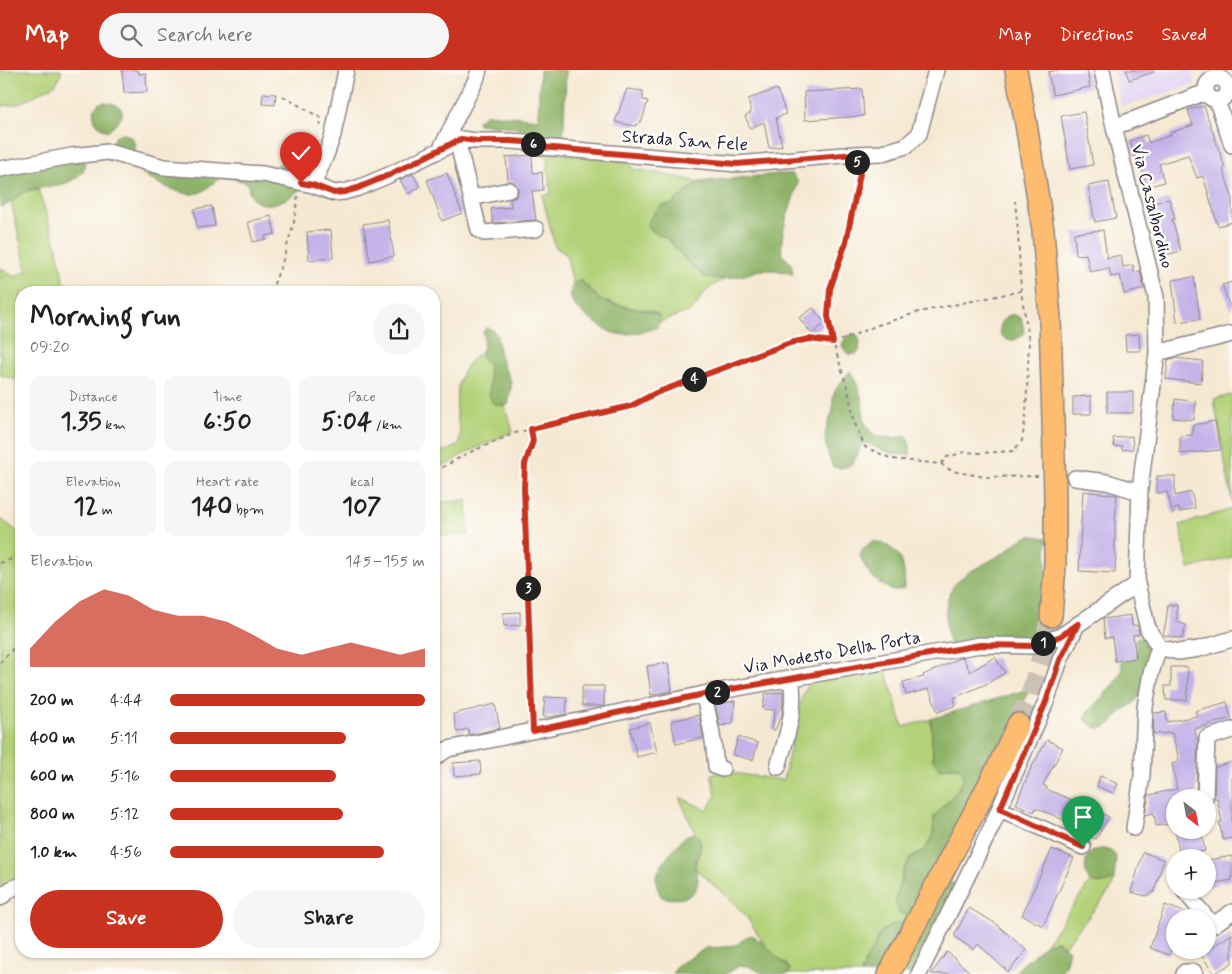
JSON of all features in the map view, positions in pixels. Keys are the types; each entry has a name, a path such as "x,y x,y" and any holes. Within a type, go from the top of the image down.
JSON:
{"highway":[{"path":"1016,70 1043,230 1050,319 1056,566 1051,616"},
{"path":"889,974 999,765 1018,724"}],"street":[{"path":"313,185 333,135 346,70"},
{"path":"440,150 476,80 479,70"},
{"name":"Strada San Fele","path":"461,139 525,142 541,147 737,164 882,153 906,146 919,134 936,70"},
{"name":"Via Casalbordino","path":"1102,70 1114,127 1156,297 1157,353 1140,489 1137,584 1148,629 1159,647"},
{"path":"1114,127 1215,84"},
{"path":"1215,84 1232,119"},
{"path":"1215,84 1232,145"},
{"path":"0,170 72,156 108,152 164,167 263,174 313,185 334,193 358,188 389,175 461,139"},
{"path":"461,139 459,148 477,225 480,230 484,233 536,229"},
{"path":"471,198 509,190"},
{"path":"1157,353 1232,334"},
{"path":"1075,478 1107,482 1134,490 1140,489"},
{"name":"Via Modesto Della Porta","path":"440,754 448,749 703,694 980,645 1033,646 1061,636 1137,584"},
{"path":"919,974 1000,809 1046,702 1060,660 1078,624"},
{"path":"1134,828 1142,776 1145,707 1151,673 1159,647 1178,652 1199,649 1232,639"},
{"path":"778,767 793,705 791,678"},
{"path":"703,694 712,736 716,768 722,769"},
{"path":"1205,789 1207,738 1232,730"},
{"path":"1000,809 1083,847"},
{"path":"0,898 15,888"},
{"path":"1191,899 1199,909"},
{"path":"1216,923 1232,912"},
{"path":"1184,974 1185,972 1194,972 1195,974"}],"path":[{"path":"855,154 860,174 846,242 830,289 828,316 855,424 864,447 892,459 942,464 952,471 985,476 1038,476"},
{"path":"942,464 947,457 965,452 1013,451 1022,441 1026,414 1029,340 1021,291 1018,222 1015,201"},
{"path":"440,467 516,432 631,406 656,393 790,343 809,339 833,342 842,340 878,325 919,312 1021,291"},
{"path":"531,429 533,441 525,464 524,488 533,731"},
{"path":"0,563 15,558"},
{"path":"0,663 15,647"}],"shaded area":[{"path":"1113,70 1191,70 1195,84 1121,107"}],"green space":[{"path":"0,70 61,70 61,74 55,85 18,104 3,106 0,105"},
{"path":"540,70 566,70 563,146 537,144 528,132 516,127 478,124 477,120 488,114 538,119"},
{"path":"104,102 118,106 122,113 118,122 108,131 97,124 94,118 94,110 98,104"},
{"path":"121,133 133,140 135,155 112,148 114,139"},
{"path":"546,152 631,162 633,169 698,182 672,204 661,206 652,215 649,229 668,239 689,264 705,277 724,279 711,287 690,311 660,322 659,315 650,310 632,308 600,300 591,289 577,281 573,285 566,254 555,247 542,195 551,194"},
{"path":"295,156 305,156 310,161 312,170 309,178 295,194 275,203 265,204 257,202 249,193 248,183 239,180 222,178 216,180 201,192 186,194 153,181 137,167 260,169 273,167"},
{"path":"83,157 85,165 82,172 70,181 56,186 27,191 0,207 0,172"},
{"path":"792,174 798,182 782,236 782,255 791,263 793,274 775,270 759,270 724,279 705,277 689,264 668,239 649,229 647,225 652,215 661,206 672,204 698,182"},
{"path":"38,189 56,244 66,286 15,286 15,379 0,375 0,267 14,277 27,271 11,202 25,191"},
{"path":"577,281 582,281 601,300 652,312 659,315 660,322 656,328 635,333 613,333 591,320 574,305 570,293"},
{"path":"1009,315 1021,318 1023,326 1024,333 1013,340 1007,340 1000,333 1003,321"},
{"path":"486,328 493,330 497,336 503,365 511,381 508,405 493,403 490,397 489,366 481,353 484,340 483,332"},
{"path":"853,334 857,335 860,341 859,351 856,354 848,354 842,346 846,338"},
{"path":"481,353 489,366 490,397 499,405 504,405 513,431 458,457 450,463 440,466 440,451 448,450 459,444 460,428 457,419 458,389 463,372 473,358"},
{"path":"850,371 862,399 866,425 870,431 886,438 907,436 910,455 888,452 867,443 861,445 855,460 848,466 833,467 825,439 827,427 833,412 834,394"},
{"path":"1232,395 1232,502 1214,399"},
{"path":"467,500 469,535 440,535 440,502"},
{"path":"1232,509 1232,557 1189,569 1180,525"},
{"path":"0,518 15,530 15,887 0,896"},
{"path":"1028,536 1047,538 1045,603 1041,641 950,645 946,629 946,610 947,601 954,585 969,572 995,558"},
{"path":"873,541 888,546 899,557 904,570 905,588 893,591 881,584 869,573 860,555 862,549"},
{"path":"1141,637 1150,653 1143,690 1134,703 1121,712 1111,723 1104,728 1096,728 1086,721 1086,715 1118,678 1122,670 1121,662 1137,659 1136,638"},
{"path":"885,667 903,727 931,719 933,760 940,769 959,767 963,773 963,779 958,789 934,817 933,836 925,849 911,858 904,868 896,899 912,914 907,924 878,936 861,974 789,974 790,970 787,965 765,945 746,916 696,869 695,865 700,852 699,837 695,833 679,797 707,810 716,795 711,774 732,773 783,780 802,697 810,680"},
{"path":"1029,689 1023,704 912,914 902,915 896,905 896,899 905,868 911,858 925,849 933,836 934,817 958,789 963,779 963,773 959,767 940,769 933,760 931,719"},
{"path":"695,833 699,838 701,846 695,865 698,878 697,886 690,895 685,897 674,899 662,897 657,886 657,874 679,843 687,835"},
{"path":"1098,849 1111,851 1116,856 1114,880 1102,883 1090,882 1086,874 1088,855"},
{"path":"1114,880 1112,888 1064,947 1057,941 1046,944 1090,882 1102,883"},
{"path":"949,881 956,885 914,974 896,974"},
{"path":"897,923 907,924 881,974 861,974 878,936 882,931"},
{"path":"752,935 787,965 790,970 789,974 764,974 749,966 740,965 727,974 674,974 678,965 706,948 738,944 746,937"},
{"path":"1057,941 1069,950 1065,966 1059,974 1014,974 1046,944"}],"building":[{"path":"122,70 138,70 139,74 146,73 147,92 124,93"},
{"path":"1087,70 1090,87 1053,95 1048,72"},
{"path":"1126,70 1153,70 1154,72 1129,80"},
{"path":"627,89 643,91 643,100 648,101 642,120 635,126 615,122"},
{"path":"777,89 786,114 776,118 782,146 769,148 764,122 750,128 745,116 751,113 748,99"},
{"path":"862,89 864,116 805,120 804,92"},
{"path":"263,93 276,94 275,105 262,104"},
{"path":"1204,106 1225,168 1223,169 1232,197 1232,222 1218,226 1203,176 1197,178 1188,155 1159,164 1164,182 1147,187 1141,166 1139,166 1130,141 1146,135 1149,143 1193,125 1188,110"},
{"path":"1084,112 1093,165 1070,169 1061,116"},
{"path":"532,155 533,173 542,172 543,190 532,191 536,220 493,223 491,209 511,207 510,199 516,197 518,192 516,184 508,181 506,157"},
{"path":"447,173 462,213 442,221 427,180"},
{"path":"413,174 420,187 408,194 400,180"},
{"path":"1109,182 1116,218 1095,222 1088,186"},
{"path":"1169,199 1175,219 1172,219 1181,251 1162,256 1150,204"},
{"path":"212,206 215,226 197,228 194,209"},
{"path":"271,216 275,234 265,236 266,239 253,242 248,222"},
{"path":"388,220 394,256 370,261 363,224"},
{"path":"331,230 333,258 309,260 307,232"},
{"path":"1103,230 1107,258 1121,255 1123,267 1133,265 1134,272 1140,271 1144,289 1124,294 1120,275 1111,277 1109,268 1090,272 1086,254 1076,255 1074,233"},
{"path":"1194,277 1200,319 1177,322 1172,280"},
{"path":"1232,282 1232,309 1231,309 1222,285"},
{"path":"813,308 825,323 812,334 799,318"},
{"path":"1139,334 1140,351 1126,351 1125,335"},
{"path":"1174,358 1203,361 1201,383 1166,379 1168,360"},
{"path":"1107,392 1133,392 1133,413 1107,413"},
{"path":"1091,396 1091,414 1073,414 1073,397"},
{"path":"1175,399 1196,402 1194,420 1173,418"},
{"path":"1215,421 1221,450 1180,454 1180,436 1192,435 1193,425"},
{"path":"1132,436 1133,449 1122,450 1122,446 1114,447 1113,438"},
{"path":"1157,476 1175,476 1175,496 1191,492 1195,508 1180,512 1179,508 1175,509 1173,514 1167,492 1157,493"},
{"path":"1083,491 1117,495 1115,573 1079,571"},
{"path":"1168,605 1177,605 1177,622 1186,625 1182,639 1163,635"},
{"path":"520,612 520,625 504,626 503,613"},
{"path":"1131,615 1132,626 1137,625 1139,634 1133,635 1136,658 1115,661 1112,637 1105,638 1103,619"},
{"path":"963,657 970,672 995,657 1005,673 954,698 956,705 938,712 929,689 906,695 903,682 924,677 923,675"},
{"path":"668,663 672,691 651,695 647,666"},
{"path":"1171,667 1188,667 1187,700 1166,700 1165,686 1171,686"},
{"path":"582,686 604,686 604,706 582,706"},
{"path":"783,692 782,714 775,730 772,730 775,710 763,709 765,694"},
{"path":"545,697 567,698 566,714 543,717"},
{"path":"735,701 733,723 720,726 715,704"},
{"path":"1227,702 1231,718 1194,729 1198,741 1196,789 1177,789 1172,764 1179,760 1172,733 1153,734 1154,713 1166,712 1167,722 1197,716 1195,711"},
{"path":"495,704 500,728 469,735 468,729 457,732 453,714"},
{"path":"699,715 703,738 676,744 671,721"},
{"path":"650,723 657,752 637,757 630,728"},
{"path":"738,737 758,743 753,760 733,755"},
{"path":"1047,740 1063,748 1043,785 1047,787 1046,789 1109,817 1096,839 1076,830 1078,826 1036,808 1034,812 1016,804 1031,768"},
{"path":"480,761 481,774 454,776 453,763"},
{"path":"1232,762 1232,838 1223,840 1219,822 1222,822 1216,798 1216,789 1214,789 1215,767"},
{"path":"1100,776 1118,784 1113,793 1097,786"},
{"path":"1166,791 1166,824 1156,826 1154,813 1145,815 1149,795"},
{"path":"1177,839 1203,839 1205,849 1179,849"},
{"path":"1052,849 1074,858 1043,926 1022,915"},
{"path":"1143,852 1164,860 1154,892 1146,896 1131,892"},
{"path":"1232,856 1232,880 1216,883 1216,859"},
{"path":"1165,905 1176,909 1166,909 1166,954 1150,948"},
{"path":"969,908 995,923 1026,950 1008,972 978,944 974,950 955,937"},
{"path":"1232,934 1232,963 1214,974 1204,959 1216,959 1216,944"},
{"path":"947,952 972,974 931,974"}],"tunnel":[{"path":"1018,724 1030,698 1051,616"}],"route":[{"path":"301,183 313,185 334,193 344,192 389,175 461,139 525,142 541,147 737,164 855,154 860,174 846,242 830,289 828,316 833,342 809,339 790,343 656,393 631,406 531,429 533,441 525,464 524,488 533,731 709,693 980,645 1033,646 1061,636 1078,624 1060,660 1046,702 1000,809 1083,847"}]}
